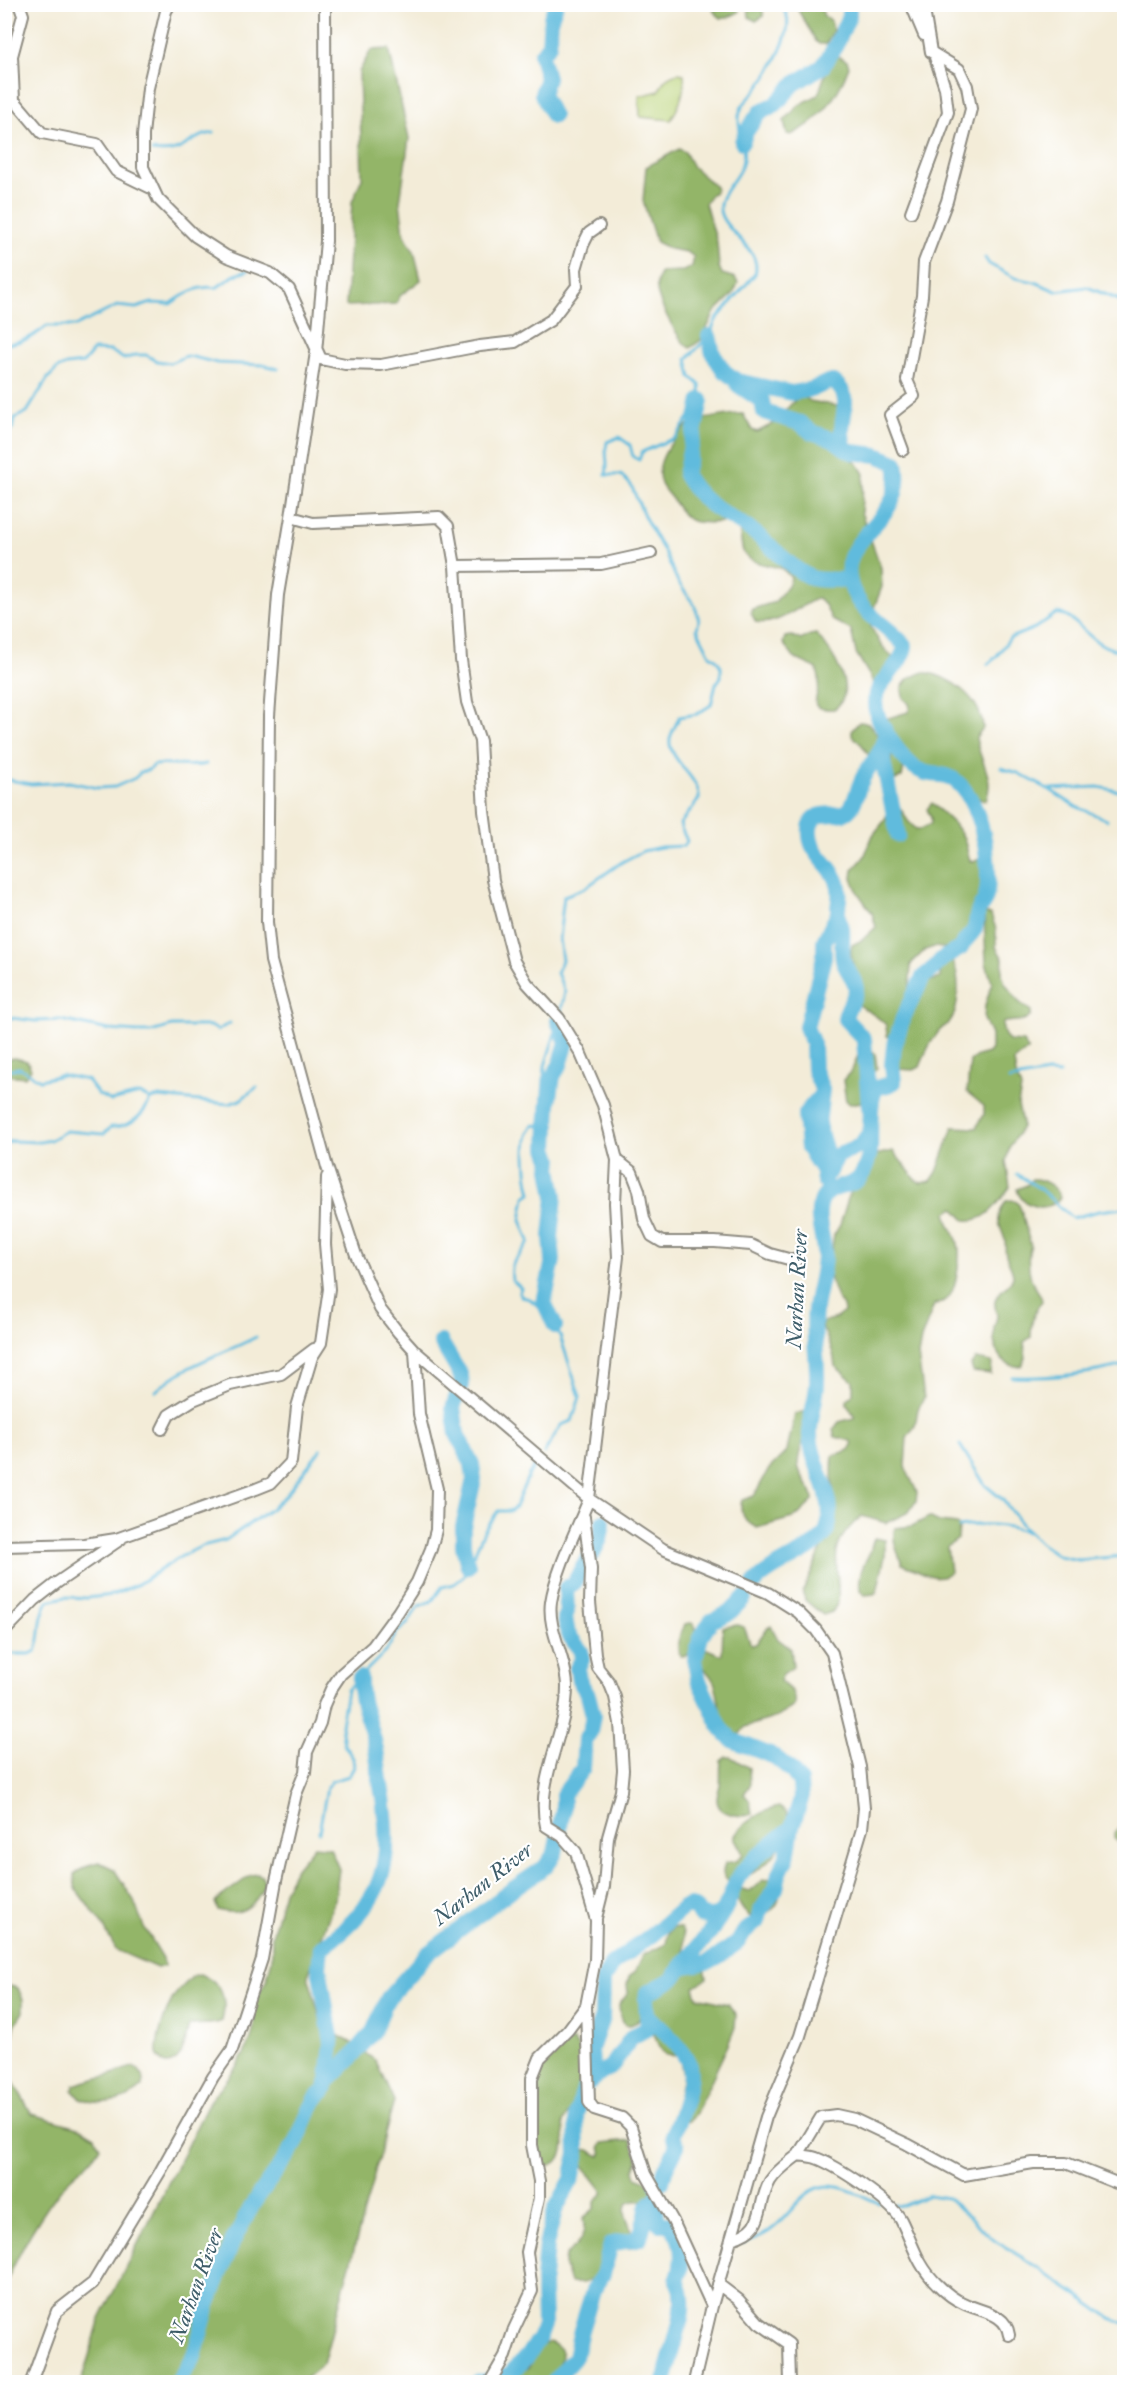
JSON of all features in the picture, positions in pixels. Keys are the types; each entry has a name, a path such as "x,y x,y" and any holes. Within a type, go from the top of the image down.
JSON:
{"street":[{"path":"19,4 23,15 12,56 14,99 42,133 97,144 116,171 153,189"},
{"path":"170,4 166,11 148,88 143,135 143,167 158,199 195,236 226,256 270,273 289,289 321,359 345,364 381,365 480,346 515,342 551,320 577,286 576,269 583,244 589,233 599,226"},
{"path":"325,4 326,241 316,352 278,595 269,716 267,922 271,961 327,1167 356,1255 380,1309 415,1352 589,1498 663,1549 768,1593 798,1612 816,1630 832,1653 860,1767 864,1808 862,1829 800,2036 766,2117 712,2306 694,2382"},
{"path":"911,4 933,53 945,88 948,112 911,212"},
{"path":"903,450 890,415 914,396 907,380 922,296 924,262 947,201 971,109 967,86 959,69 933,53 923,4"},
{"path":"291,517 313,523 439,517 448,526 455,566 461,660 467,702 480,741 484,811 493,880 514,961 527,983 559,1018 580,1052 603,1105 617,1160 615,1203 618,1257 589,1498 554,1588 551,1605 567,1687 562,1726 545,1788 542,1810 546,1826 562,1836 576,1852 596,1920"},
{"path":"455,566 601,564 651,553"},
{"path":"617,1160 632,1172 639,1190 644,1219 652,1236 662,1242 752,1245 770,1254 796,1261"},
{"path":"4,1546 84,1544 126,1536 271,1483 285,1470 291,1462 297,1407 312,1357 321,1343 329,1289 325,1244 327,1167"},
{"path":"162,1429 169,1415 193,1400 230,1385 281,1374 321,1343"},
{"path":"31,2382 57,2311 93,2283 213,2078 232,2050 252,1994 261,1959 296,1794 305,1772 306,1752 320,1723 324,1705 341,1674 373,1646 398,1612 417,1582 431,1549 436,1530 437,1489 419,1414 415,1352"},
{"path":"583,1514 591,1569 590,1602 594,1654 598,1668 609,1682 615,1697 620,1723 623,1770 621,1791 608,1837 604,1886 596,1920 595,1960 586,2006 589,2102 594,2109 622,2118 631,2127 646,2174 673,2221 712,2306"},
{"path":"4,1632 35,1600 126,1536"},
{"path":"490,2382 505,2356 514,2329 532,2291 527,2252 539,2198 539,2181 532,2145 531,2078 540,2058 568,2030 586,2006"},
{"path":"731,2239 743,2236 754,2229 760,2219 770,2183 778,2171 798,2155 821,2117 836,2115 854,2119 964,2175 1033,2163 1066,2163 1125,2187"},
{"path":"798,2155 818,2159 873,2192 900,2219 912,2249 935,2283 964,2304 998,2317 1004,2322 1009,2335"},
{"path":"718,2284 739,2300 759,2323 789,2344 790,2382"}],"green space":[{"path":"712,5 738,5 739,12 727,18 721,18 714,12"},
{"path":"748,5 763,5 763,16 756,21 749,17"},
{"path":"795,5 820,5 824,16 831,21 833,31 826,44 819,44 816,41"},
{"path":"389,49 409,138 400,202 404,234 414,251 421,280 400,296 396,304 346,306 352,202 362,178 359,72 371,50"},
{"path":"838,56 847,61 849,66 834,98 811,123 791,135 787,134 784,121 799,105 818,95 831,57"},
{"path":"678,73 684,74 684,86 671,120 640,117 639,96 659,91 666,79"},
{"path":"679,149 685,152 693,167 716,187 715,192 705,204 717,242 719,267 722,274 735,278 738,283 733,294 715,312 701,340 690,348 670,322 658,296 657,285 661,272 683,271 692,267 694,257 687,252 670,249 656,242 643,201 646,167"},
{"path":"805,397 810,401 837,406 846,422 838,440 838,448 858,464 864,474 861,512 881,568 882,587 870,618 871,627 881,645 893,658 885,685 874,683 856,653 851,630 832,620 825,605 818,598 773,621 756,622 751,613 752,609 775,602 791,578 782,569 749,559 743,551 737,523 701,523 690,520 682,513 661,484 659,475 663,457 673,441 692,420 743,414 752,430 757,432 773,424 795,400"},
{"path":"816,634 835,660 844,682 841,702 834,709 816,706 819,679 816,668 794,658 783,643 785,637 792,636 801,640"},
{"path":"923,672 934,674 954,684 971,698 977,707 983,728 976,737 977,745 989,784 986,800 972,798 953,772 918,765 888,730 885,719 908,712 910,707 903,698 902,687 908,679"},
{"path":"859,722 868,723 881,739 876,756 869,756 852,736 852,730"},
{"path":"894,750 901,755 904,761 902,777 895,780 891,767 891,755"},
{"path":"897,803 908,821 916,829 921,829 931,824 927,809 932,803 954,824 964,838 970,861 974,862 982,857 985,879 981,901 969,929 951,949 934,947 925,950 911,964 909,997 895,1035 890,1037 887,1036 886,1025 858,1005 852,994 852,945 862,940 876,927 872,913 858,893 852,878 853,870 864,857 873,835 885,820 890,804"},
{"path":"984,913 991,915 996,929 996,947 1003,959 1002,974 1005,983 1019,1002 1031,1011 1031,1016 1026,1020 1004,1022 1002,1025 1009,1041 1023,1042 1028,1050 1014,1061 1021,1088 1018,1105 1022,1127 1010,1146 1006,1161 1010,1187 991,1211 980,1218 965,1220 954,1208 947,1213 948,1222 958,1244 959,1263 955,1284 950,1295 934,1305 921,1339 918,1355 924,1398 918,1409 915,1426 907,1437 905,1467 917,1492 916,1501 909,1512 886,1523 862,1516 850,1527 842,1537 836,1556 838,1603 832,1612 823,1615 805,1600 803,1592 831,1523 833,1456 849,1450 852,1445 851,1441 835,1437 833,1430 839,1422 854,1418 847,1405 847,1400 853,1394 853,1381 835,1366 833,1353 822,1326 823,1322 836,1318 844,1312 828,1274 834,1235 840,1225 851,1189 862,1180 870,1160 875,1155 893,1151 917,1181 921,1183 931,1181 937,1172 953,1127 976,1128 984,1115 984,1106 967,1092 970,1061 988,1053 991,1049 991,1035 984,1019 985,1006 992,983 986,963"},
{"path":"950,959 956,970 958,987 957,1004 953,1017 932,1041 920,1067 914,1070 897,1069 895,1051 902,1026 913,1002 925,983 940,978 941,964"},
{"path":"870,1051 875,1054 877,1068 867,1076 861,1102 850,1104 846,1101 843,1080 852,1070 859,1053"},
{"path":"15,1058 27,1061 31,1069 25,1077 5,1075 5,1059"},
{"path":"1032,1179 1049,1184 1059,1193 1060,1197 1050,1206 1043,1207 1024,1201 1017,1189 1027,1185"},
{"path":"1012,1200 1020,1206 1031,1245 1028,1257 1030,1275 1042,1301 1033,1318 1031,1337 1024,1342 1026,1358 1022,1366 1014,1366 1003,1360 994,1342 997,1317 996,1297 1010,1283 1013,1276 1006,1256 1005,1240 999,1217 1006,1201"},
{"path":"976,1359 992,1362 991,1374 973,1372 971,1365"},
{"path":"807,1412 808,1419 798,1463 811,1491 813,1501 796,1517 757,1528 744,1517 741,1509 742,1500 754,1496 769,1469 787,1451 795,1414"},
{"path":"929,1517 939,1522 957,1524 959,1527 958,1539 947,1547 950,1572 939,1577 902,1564 894,1537 895,1528 912,1526"},
{"path":"875,1538 885,1540 885,1556 877,1592 865,1595 860,1591 860,1575"},
{"path":"691,1623 696,1629 696,1645 691,1653 681,1656 678,1648 680,1636 685,1624"},
{"path":"738,1625 744,1627 751,1645 756,1644 771,1626 778,1639 791,1649 793,1667 783,1674 780,1681 794,1697 794,1706 777,1717 745,1727 739,1735 731,1731 723,1720 714,1682 703,1666 699,1653 704,1648 722,1655 723,1627"},
{"path":"726,1757 731,1757 749,1768 750,1785 744,1794 750,1801 752,1814 742,1816 730,1814 721,1809 718,1804 721,1761"},
{"path":"779,1807 786,1812 790,1821 775,1854 750,1874 729,1882 723,1873 725,1863 736,1861 743,1854 734,1837 753,1818"},
{"path":"1124,1825 1124,1845 1121,1845 1114,1836 1116,1830"},
{"path":"314,1846 330,1848 339,1869 335,1899 308,1976 323,2027 350,2042 376,2061 394,2101 323,2364 301,2382 81,2382 100,2319 210,2100 238,2064 250,2042 254,2021 251,2007 266,1981 272,1960 272,1936 284,1891 296,1868"},
{"path":"99,1862 114,1869 133,1899 144,1927 163,1958 164,1966 157,1968 116,1950 102,1924 78,1892 74,1874"},
{"path":"251,1875 262,1876 265,1883 253,1903 241,1911 218,1910 215,1902 218,1899"},
{"path":"771,1879 779,1884 780,1892 777,1903 771,1911 753,1918 741,1907 735,1891 742,1889 750,1891 763,1880"},
{"path":"673,1927 681,1928 686,1960 689,1965 705,1967 707,1978 694,1987 697,1997 728,2004 736,2014 735,2027 728,2045 696,2113 687,2122 678,2122 675,2118 683,2074 679,2056 666,2055 658,2045 649,2011 644,2010 635,2023 625,2025 620,2015 619,2005 628,1993 629,1977 635,1972 643,1955 666,1944 668,1932"},
{"path":"200,1974 214,1982 222,1992 224,2012 222,2021 189,2026 180,2056 171,2063 165,2064 157,2053 158,2039 166,2015 176,1994 194,1975"},
{"path":"5,1985 18,1988 23,2000 23,2012 15,2025 7,2071 32,2114 81,2128 95,2136 100,2147 87,2164 65,2184 47,2208 24,2246 5,2285"},
{"path":"573,2041 581,2052 585,2079 563,2123 565,2146 560,2158 551,2166 543,2166 537,2159 536,2149 539,2087 536,2073 553,2054"},
{"path":"135,2067 143,2078 143,2087 127,2097 108,2102 88,2101 73,2091 74,2085"},
{"path":"631,2140 638,2160 634,2170 636,2177 647,2181 654,2191 653,2199 635,2201 626,2207 626,2218 636,2241 634,2246 629,2248 620,2242 608,2240 595,2276 582,2283 570,2283 564,2264 565,2256 581,2239 584,2230 583,2218 595,2208 595,2201 602,2194 602,2190 581,2163 579,2153 581,2149 589,2150 600,2156 602,2143"},
{"path":"550,2342 557,2346 562,2356 547,2382 511,2382 515,2375 529,2367 539,2348"}],"waterway":[{"path":"553,116 542,94 547,78 541,55 549,45 551,18 556,4"},
{"path":"560,1015 565,992 557,973 562,960 559,939 564,896 585,888 622,862 643,851 684,846 687,842 680,824 699,799 695,784 670,746 670,739 679,717 697,714 711,705 716,684 721,677 721,667 710,655 697,629 699,620 695,606 678,582 631,485 621,475 606,475 606,446 607,442 619,437 630,445 633,457 639,460 642,452 675,438 701,400 700,385 691,377 687,359 709,336 716,320 755,274 754,258 726,224 722,217 720,203 742,164 744,152 739,124 741,109 768,73 783,43 788,24 787,16 780,4"},
{"path":"742,142 760,112 776,104 794,84 823,66 836,45 849,16 849,4"},
{"path":"152,151 164,152 179,149 197,138 213,133"},
{"path":"985,258 989,264 1015,278 1035,282 1056,291 1087,287 1124,302"},
{"path":"4,345 27,339 47,326 76,326 117,306 136,308 152,303 170,304 197,289 216,288 235,275 247,271"},
{"name":"Narhan River","path":"709,336 713,354 724,371 737,381 792,393 834,382 841,389 844,397 842,438 845,448 852,452 877,455 896,463 897,480 894,496 888,508 860,542 849,566 849,580 856,597 873,617 905,646 903,654 878,692 875,700 876,710 888,735 907,761 921,771 953,779 966,793 974,806 984,838 988,872 985,900 979,910 974,930 961,948 942,959 923,977 903,1018 894,1047 892,1065 894,1082 877,1088 872,1100 870,1151 861,1176 856,1181 825,1195 819,1208 824,1258 815,1309 817,1382 810,1435 830,1507 829,1520 826,1532 813,1546 771,1570 754,1584"},
{"path":"4,438 13,428 15,418 27,412 48,378 57,369 66,365 83,363 94,350 111,351 124,359 146,355 157,361 170,363 186,356 217,363 264,365 278,369"},
{"path":"738,385 762,401 764,412 800,423 811,432 833,439 845,448"},
{"path":"701,400 685,475 693,487 709,503 756,534 804,574 816,579 849,582"},
{"path":"988,664 1010,638 1035,628 1057,613 1072,620 1102,645 1124,651"},
{"path":"869,1107 864,1039 845,1019 856,989 843,960 842,928 838,919 839,887 835,876 812,845 810,828 812,822 820,816 848,811 864,775 882,748 886,734"},
{"path":"883,747 883,761 898,835"},
{"path":"4,779 31,784 69,782 98,788 115,787 135,778 154,765 206,764"},
{"path":"1001,768 1018,773 1048,789 1098,787 1124,792"},
{"path":"1050,790 1075,806 1107,820"},
{"path":"828,1173 828,1159 818,1125 822,1089 814,1070 813,1044 806,1027 824,957 824,941 838,914"},
{"path":"4,1017 35,1021 61,1020 109,1030 138,1032 151,1032 172,1026 210,1026 218,1030 230,1023"},
{"path":"555,1326 544,1302 553,1260 551,1237 555,1196 550,1169 551,1159 547,1148 549,1103 553,1076 560,1065 567,1042 558,1021"},
{"name":"Narhan River","path":"544,1453 561,1425 572,1421 580,1397 560,1336 550,1316 530,1299 522,1297 519,1293 521,1288 512,1280 512,1266 529,1241 521,1220 525,1197 531,1193 527,1168 527,1138 534,1125 539,1126 541,1121 545,1066 558,1024"},
{"path":"4,1070 20,1068 40,1080 62,1075 87,1080 98,1094 111,1101 140,1094 150,1099"},
{"path":"1009,1080 1047,1073 1060,1074"},
{"path":"4,1144 12,1141 50,1140 66,1131 104,1134 111,1127 130,1123 140,1115 150,1099 159,1097 229,1104 240,1100 257,1087"},
{"path":"821,1095 805,1114 808,1148 822,1169 824,1181"},
{"path":"828,1173 838,1155 860,1146 870,1132"},
{"path":"1017,1174 1039,1188 1072,1218 1124,1208"},
{"path":"156,1391 191,1367 256,1337"},
{"name":"Narhan River","path":"441,1342 461,1376 462,1385"},
{"path":"1012,1377 1069,1375 1124,1365"},
{"name":"Narhan River","path":"457,1395 453,1408 457,1434 472,1464 474,1479 463,1527 463,1546 468,1566"},
{"path":"960,1445 985,1485 1002,1499 1024,1528 1059,1556 1078,1560 1124,1556"},
{"path":"4,1654 30,1654 36,1651 42,1615 48,1601 65,1597 87,1598 112,1595 138,1584 202,1546 226,1540 271,1509 285,1496 321,1449"},
{"name":"Narhan River","path":"319,1832 327,1787 332,1781 349,1776 354,1767 353,1758 344,1745 341,1725 347,1690 387,1650 397,1632 407,1624 419,1606 432,1601 442,1587 454,1584 465,1575 484,1531 498,1511 510,1511 515,1507 529,1474 538,1461"},
{"name":"Narhan River","path":"593,1553 600,1539 603,1522"},
{"path":"959,1527 993,1525 1026,1532"},
{"name":"Narhan River","path":"328,2081 373,2032 388,1998 427,1954 545,1867 555,1853 563,1810 563,1795 583,1768 585,1739 590,1732 593,1715 588,1695 579,1680 577,1668 582,1660 581,1651 568,1634 565,1618 566,1588 574,1583 587,1560"},
{"name":"Narhan River","path":"479,2382 495,2380 510,2374 527,2356 544,2325 543,2280 546,2245 555,2210 572,2179 577,2157 576,2115 585,2087 601,2072 611,2067 632,2037 648,2028 647,1993 673,1979 681,1967 708,1962 719,1956 738,1942 744,1932 758,1921 760,1912 776,1888 779,1874 787,1857 792,1827 801,1799 800,1782 791,1770 775,1757 732,1740 721,1728 698,1679 695,1659 701,1637 711,1621 729,1613 744,1598"},
{"name":"Narhan River","path":"178,2382 194,2356 208,2305 233,2241 254,2202 296,2143 309,2112 317,2097 324,2091 328,2081 332,2043 319,1967 321,1948 360,1913 381,1877 385,1858 385,1812 374,1740 362,1702 360,1678"},
{"name":"Narhan River","path":"592,2068 591,2049 602,2018 603,1980 611,1965 683,1908 691,1906 700,1916 712,1917 722,1912 743,1871 792,1827"},
{"name":"Narhan River","path":"681,1967 712,1930 725,1909"},
{"name":"Narhan River","path":"647,2015 680,2049 690,2070 685,2099 673,2136 677,2146 665,2170 662,2182 657,2184"},
{"path":"743,2243 769,2231 805,2195 821,2187 843,2188 879,2203"},
{"path":"894,2205 903,2206 929,2195 948,2198 995,2241 1111,2318 1124,2323"},
{"name":"Narhan River","path":"553,2382 575,2357 593,2291 603,2274 611,2244 640,2238 648,2206 656,2198"},
{"name":"Narhan River","path":"656,2199 657,2221 660,2224 668,2223 674,2229 682,2250 677,2281 681,2292 681,2318 665,2382"}]}
